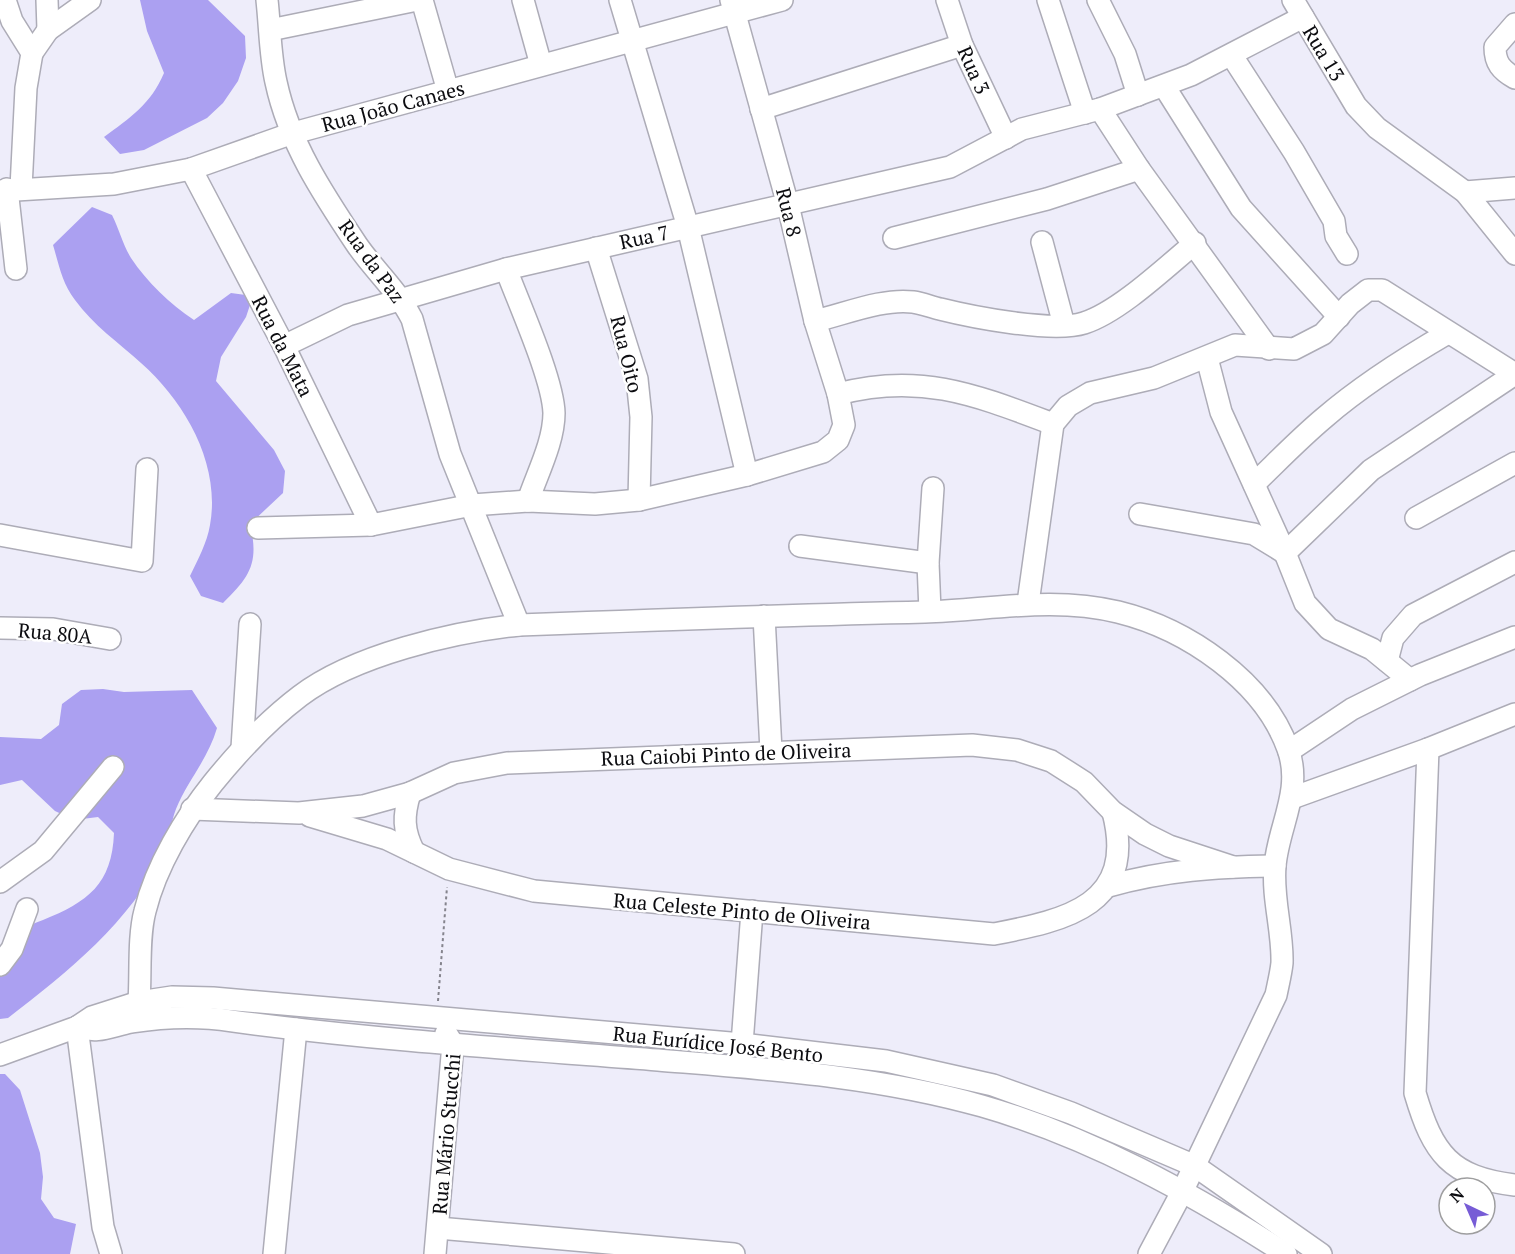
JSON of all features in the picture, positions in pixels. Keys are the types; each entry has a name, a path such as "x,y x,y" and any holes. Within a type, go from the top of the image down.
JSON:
{"street":[{"path":"5,0 12,21 32,53"},
{"path":"47,0 48,30"},
{"path":"16,269 9,189 32,53 48,30 78,11 90,0"},
{"name":"Rua da Paz","path":"267,0 275,81 290,134 358,247 401,298 412,319 450,454 519,625"},
{"path":"270,30 417,0"},
{"path":"422,0 448,92"},
{"path":"523,0 541,65"},
{"path":"258,528 371,525 472,505 528,501 595,504 639,500 747,476 688,227 620,0"},
{"name":"Rua João Canaes","path":"9,189 114,184 190,169 290,134 633,42 733,7 782,0"},
{"name":"Rua 3","path":"947,0 963,45 1006,138"},
{"path":"1048,0 1093,111 1195,243 1269,349"},
{"path":"1098,0 1125,54 1138,95"},
{"name":"Rua 8","path":"733,7 788,205 815,321 838,394 844,424 838,440 823,452 747,476"},
{"name":"Rua 7","path":"284,345 348,315 506,269 950,167 1022,129 1093,111 1164,86 1232,56 1298,8"},
{"name":"Rua 13","path":"1298,8 1356,106 1377,128 1465,192 1515,254"},
{"path":"1515,24 1495,47 1495,61 1515,78"},
{"path":"761,109 963,45"},
{"path":"1232,56 1294,152 1334,221 1336,236 1347,254"},
{"path":"1164,86 1241,208 1339,317"},
{"name":"Rua da Mata","path":"190,169 284,345 371,525"},
{"path":"894,238 1047,199 1138,169"},
{"path":"1465,192 1515,188"},
{"path":"1042,242 1064,326"},
{"path":"815,321 882,304 913,302 940,310 1007,321 1064,326 1083,324 1145,285 1195,243"},
{"name":"Rua Oito","path":"596,248 637,379 640,417 639,500"},
{"path":"506,269 549,388 554,413 548,442 528,501"},
{"path":"1028,603 1053,424 1068,406 1090,393 1154,378 1235,345 1294,349 1323,334 1350,304 1368,290 1382,290 1515,374 1371,470 1286,553"},
{"path":"1254,484 1324,418 1348,399 1408,356 1448,333"},
{"path":"1207,358 1221,412 1286,553 1305,603 1329,629 1372,649 1410,680"},
{"path":"838,394 867,387 908,384 971,393 1053,424"},
{"path":"1416,518 1515,463"},
{"path":"0,535 142,561 147,469"},
{"path":"930,611 928,563 933,488"},
{"path":"1140,514 1254,534 1286,553"},
{"path":"800,546 928,563"},
{"path":"1387,661 1393,638 1413,615 1515,562"},
{"path":"139,1002 144,911 167,855 192,809 242,747 302,695 362,662 479,630 519,625 930,611 1028,603 1076,604 1117,612 1172,631 1201,647 1247,687 1272,714 1289,751 1292,770 1292,798 1275,866 1282,964 1276,995 1195,1166 1149,1254"},
{"path":"764,616 771,751"},
{"path":"242,747 250,624"},
{"name":"Rua 80A","path":"0,628 53,629 110,639"},
{"path":"1289,751 1352,709 1410,680 1515,637"},
{"path":"1292,798 1428,749 1515,714"},
{"name":"Rua Caiobi Pinto de Oliveira","path":"192,809 299,813 363,806 411,794 454,773 507,763 972,745 1017,750 1051,762 1084,782 1113,812 1145,834 1169,846 1233,867"},
{"path":"1428,749 1415,1093 1423,1121 1437,1149 1458,1169 1485,1182 1515,1185"},
{"path":"0,882 43,851 113,766"},
{"path":"411,794 404,812 404,825 414,852"},
{"path":"1109,886 1119,835 1113,812"},
{"name":"Rua Celeste Pinto de Oliveira","path":"299,813 372,834 449,869 534,891 994,934 1048,923 1079,912 1109,886"},
{"name":"Rua Caiobi Pinto de Oliveira","path":"1109,886 1151,874 1275,866"},
{"path":"0,965 12,949 27,909"},
{"path":"741,1067 752,911"},
{"name":"Rua Eurídice José Bento","path":"0,1054 77,1027 92,1017 139,1002 172,997 213,998 742,1044 886,1061 993,1086 1071,1113 1195,1166 1321,1254"},
{"name":"Rua Eurídice José Bento","path":"77,1027 94,1032 132,1022 175,1018 226,1020 296,1029 741,1067 874,1082 982,1106 1065,1134 1232,1218 1286,1254"},
{"name":"Rua Mário Stucchi","path":"435,1254 453,1044 437,1019"},
{"path":"77,1027 103,1227 111,1254"},
{"path":"274,1254 296,1029"},
{"path":"438,1228 734,1254"}],"path":[{"path":"437,1019 449,869"}],"shaded area":[{"path":"140,0 208,0 245,36 246,58 238,81 223,103 207,118 144,150 120,154 104,137 131,117 146,102 164,73 147,31"},
{"path":"92,207 112,215 128,253 144,276 176,307 194,320 231,293 253,296 246,317 221,357 216,381 274,450 285,471 283,493 250,524 254,549 250,568 240,585 223,603 201,596 190,576 207,538 212,502 205,457 196,436 172,396 141,363 82,309 61,274 53,245"},
{"path":"103,689 124,692 192,690 217,728 208,750 176,809 164,853 134,901 116,923 75,964 8,1018 0,1019 0,946 14,933 73,906 95,889 108,866 114,833 98,817 74,820 55,811 22,780 0,785 0,737 41,739 59,725 62,704 81,690"},
{"path":"0,1074 5,1074 20,1090 40,1153 43,1177 41,1199 54,1218 76,1224 70,1254 0,1254"}]}
